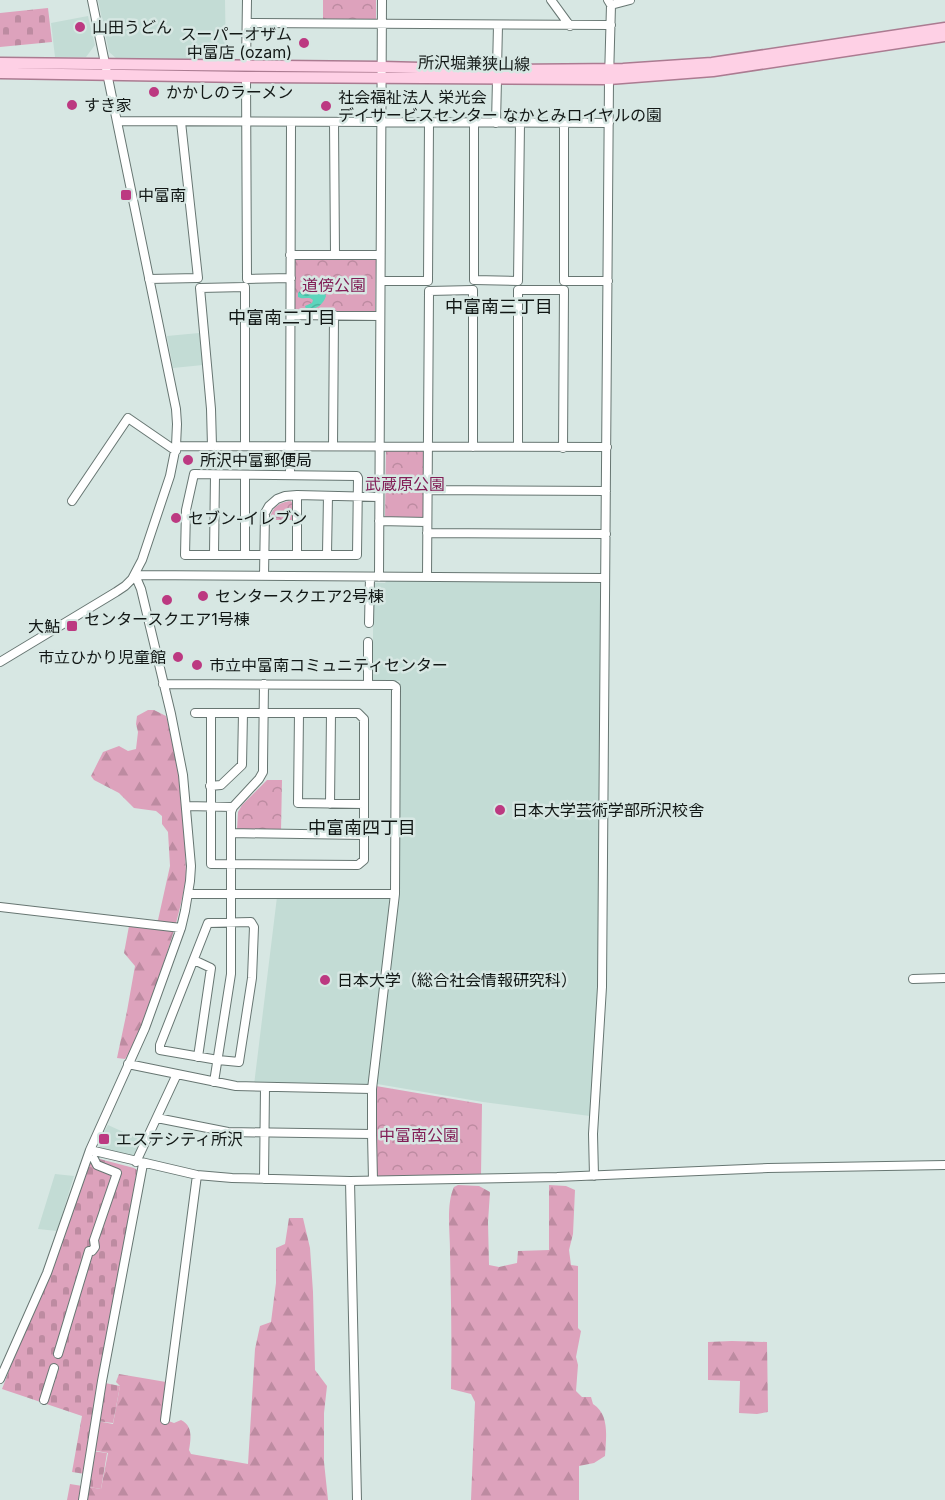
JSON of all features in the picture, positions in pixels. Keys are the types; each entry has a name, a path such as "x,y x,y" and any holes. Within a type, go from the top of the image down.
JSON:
{"main road":[{"name":"所沢堀兼狭山線","path":"609,74 712,63 945,28"},
{"name":"所沢堀兼狭山線","path":"0,73 107,70 496,75 713,71 945,36"},
{"name":"所沢堀兼狭山線","path":"0,63 107,70"}],"street":[{"path":"0,662 116,592 135,575 167,486 176,449 176,409 92,0"},
{"path":"247,0 247,279 291,278"},
{"path":"369,623 379,521 383,0"},
{"path":"551,0 570,26"},
{"path":"594,1176 593,1134 602,987 610,2 630,0"},
{"path":"247,24 611,25"},
{"path":"496,123 498,25"},
{"path":"117,122 609,123"},
{"path":"149,279 198,278 181,122"},
{"path":"290,476 291,122"},
{"path":"334,122 334,255"},
{"path":"381,280 428,281 429,122"},
{"path":"474,123 474,280 518,281 520,123"},
{"path":"564,123 564,281 608,281"},
{"path":"290,255 380,255"},
{"path":"212,446 211,409 200,288 245,287 245,446"},
{"path":"427,577 429,291 474,290 473,447"},
{"path":"518,447 518,290 564,290 563,448"},
{"path":"291,315 380,316"},
{"path":"333,446 334,315"},
{"path":"72,501 128,418 176,449 212,446 607,447"},
{"path":"194,474 290,476 357,476 357,555 184,555 186,510 194,474"},
{"path":"214,554 215,475"},
{"path":"245,475 245,554"},
{"path":"428,490 606,491"},
{"path":"264,576 264,518 267,510 277,499 297,495 379,497"},
{"path":"297,495 297,554"},
{"path":"327,554 328,496"},
{"path":"379,521 427,522"},
{"path":"427,533 606,534"},
{"path":"135,575 605,578"},
{"path":"0,1379 46,1274 90,1150 145,1028 181,928 189,894 191,866 178,745 141,589 135,575"},
{"path":"368,642 368,685"},
{"path":"163,684 393,685 396,687 395,894 372,1089 373,1180"},
{"path":"214,1082 231,974 231,812 263,772 264,684"},
{"path":"195,713 211,713 331,713 358,714 364,719 364,860 358,865 211,864 211,713"},
{"path":"210,786 221,785 242,765 243,713"},
{"path":"299,713 298,803 364,804"},
{"path":"330,804 331,713"},
{"path":"186,806 233,807"},
{"path":"231,833 364,835"},
{"path":"189,894 395,894"},
{"path":"0,908 181,928"},
{"path":"251,922 254,927 252,978 239,1062 160,1050 194,960 208,923 251,922"},
{"path":"194,960 211,968 198,1057"},
{"path":"913,979 945,978"},
{"path":"128,1064 236,1086 372,1089"},
{"path":"82,1500 140,1163 177,1074"},
{"path":"264,1179 265,1087"},
{"path":"157,1118 228,1132 372,1134"},
{"path":"90,1150 197,1175 350,1181 594,1176 768,1168 945,1166"},
{"path":"58,1354 89,1251 95,1247 94,1240 117,1173 97,1165 94,1159"},
{"path":"165,1420 197,1175"},
{"path":"350,1181 357,1500"},
{"path":"44,1400 54,1368"}],"shaded area":[{"path":"98,0 225,0 226,60 116,58 109,52"},
{"path":"88,16 95,45 86,57 55,57 51,23"},
{"path":"199,333 203,365 173,368 167,336"},
{"name":"日本大学芸術学部所沢校舎","path":"387,580 603,581 599,983 590,1116 483,1102 377,1084 399,895 400,681 373,681 373,583 385,583"},
{"name":"日本大学（総合社会情報研究科）","path":"277,897 390,897 392,899 370,1084 368,1085 254,1085"},
{"path":"108,1125 143,1141 134,1157 101,1148 99,1145"},
{"path":"55,1174 74,1176 57,1231 38,1229"}],"green space":[{"path":"323,0 376,0 376,20 325,20 323,19"},
{"path":"48,8 52,42 0,47 0,13"},
{"name":"道傍公園","path":"295,257 376,258 375,313 293,311 293,260"},
{"name":"武蔵原公園","path":"386,449 424,449 425,518 385,519"},
{"path":"291,501 293,520 270,520 276,506"},
{"path":"148,710 154,710 166,716 175,748 182,797 186,879 164,962 138,1034 125,1059 117,1058 135,966 124,953 129,926 149,928 158,920 170,866 168,832 162,824 162,816 156,811 134,808 119,793 94,780 91,776 103,752 119,746 128,751 136,749 137,716"},
{"path":"267,780 282,780 281,831 237,830 238,812 242,805"},
{"name":"中富南公園","path":"376,1086 482,1104 481,1176 375,1176"},
{"path":"96,1158 137,1170 100,1382 120,1386 113,1423 96,1421 92,1451 107,1453 101,1489 83,1486 85,1474 72,1472 82,1416 2,1389 90,1161"},
{"path":"458,1185 479,1186 490,1192 489,1265 499,1267 517,1263 518,1251 549,1250 549,1185 566,1186 575,1190 573,1234 569,1250 571,1265 578,1266 578,1328 581,1331 576,1357 578,1365 576,1391 582,1397 591,1397 593,1404 605,1420 606,1434 605,1456 594,1463 579,1466 579,1500 471,1500 475,1402 471,1394 451,1389 449,1210 454,1187"},
{"path":"289,1218 303,1218 310,1248 315,1370 327,1386 324,1413 324,1462 328,1500 67,1500 70,1484 101,1489 108,1453 92,1450 97,1421 113,1424 120,1386 116,1382 119,1374 166,1382 163,1419 174,1423 181,1420 188,1426 191,1454 248,1464 255,1349 260,1326 271,1322 276,1283 276,1248 285,1244"},
{"path":"708,1342 767,1342 768,1412 739,1413 740,1381 708,1380"}],"water":[{"path":"301,290 325,293 326,296 319,306 306,309 305,306 313,300 298,297"}],"place":[{"name":"山田うどん","path":"80,27"},
{"name":"スーパーオザム 中富店 (ozam)","path":"304,43"},
{"name":"かかしのラーメン","path":"154,92"},
{"name":"すき家","path":"72,105"},
{"name":"社会福祉法人 栄光会 デイサービスセンター なかとみロイヤルの園","path":"326,106"},
{"name":"中富南","path":"126,195"},
{"name":"所沢中富郵便局","path":"188,460"},
{"name":"セブン-イレブン","path":"176,518"},
{"name":"センタースクエア2号棟","path":"203,596"},
{"name":"センタースクエア1号棟","path":"167,600"},
{"name":"大鮎","path":"72,626"},
{"name":"市立ひかり児童館","path":"178,657"},
{"name":"市立中富南コミュニティセンター","path":"197,665"},
{"name":"日本大学芸術学部所沢校舎","path":"500,810"},
{"name":"日本大学（総合社会情報研究科）","path":"325,980"},
{"name":"エステシティ所沢","path":"104,1139"}],"district":[{"name":"中富南三丁目","path":"499,307"},
{"name":"中富南二丁目","path":"282,318"},
{"name":"中富南四丁目","path":"362,828"}]}
